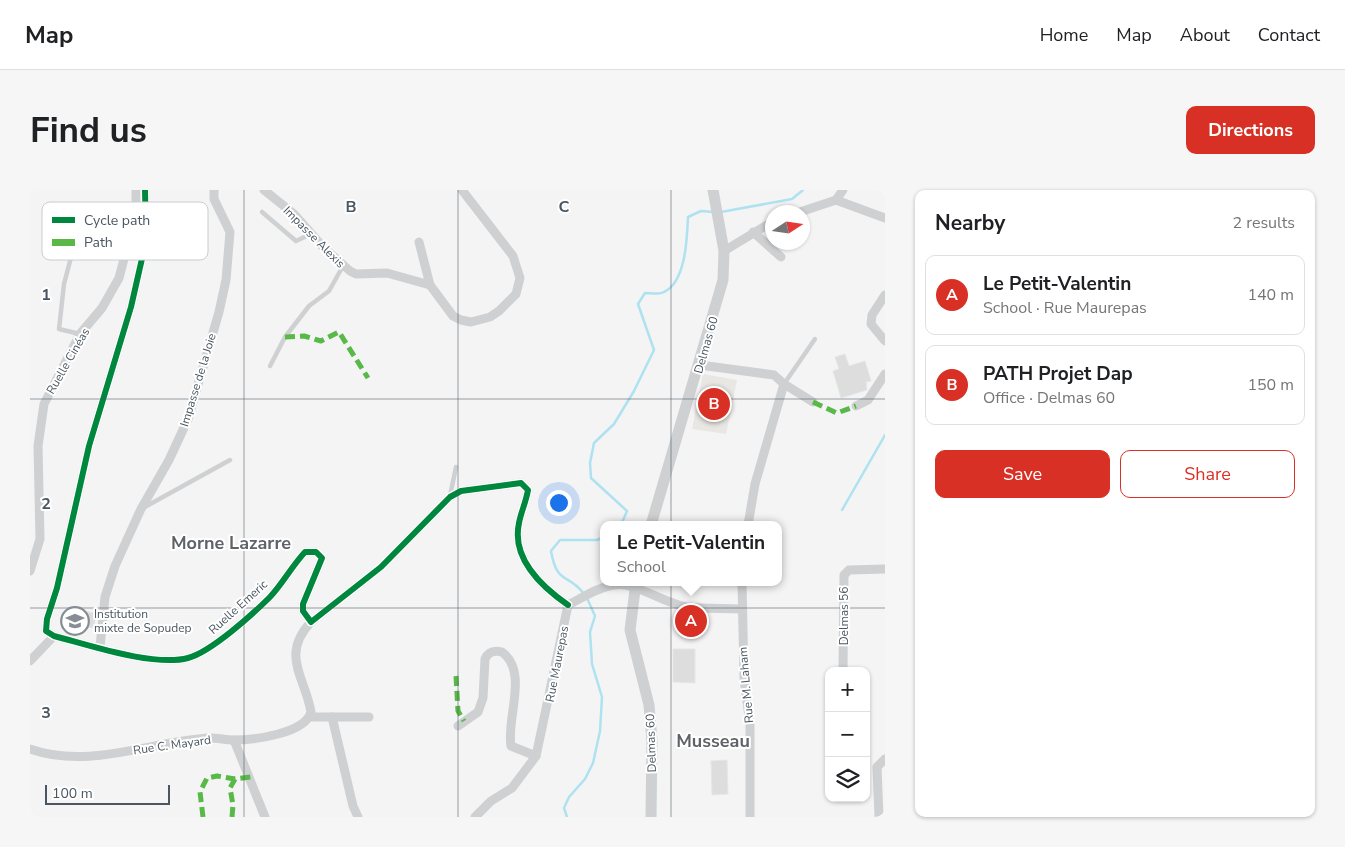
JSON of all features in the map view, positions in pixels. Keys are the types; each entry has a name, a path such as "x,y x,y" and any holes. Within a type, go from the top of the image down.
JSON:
{"street":[{"name":"Impasse de la Joie","path":"100,647 105,596 115,566 141,509 169,460 188,419 226,280 230,232 214,199 214,190"},
{"name":"Impasse Alexis","path":"264,190 294,214 343,266 356,274 387,273 430,285"},
{"path":"419,242 430,285 453,316 471,322 490,317 499,312 516,294 520,286 518,268 513,256 462,190"},
{"name":"Delmas 60","path":"653,521 700,365 723,280 724,251 713,190"},
{"path":"810,209 836,200 843,190"},
{"path":"836,200 885,218"},
{"path":"724,251 765,226"},
{"path":"753,232 781,257"},
{"name":"Ruelle Cinéas","path":"30,571 40,539 38,446 44,404 80,334 102,308 118,278 123,260"},
{"path":"30,661 54,636 46,631 47,619 57,588 89,446 100,415 131,307 142,260"},
{"path":"885,295 872,315 871,324 885,341"},
{"path":"700,365 774,375 784,384 813,402"},
{"path":"856,406 868,400 885,374"},
{"path":"749,521 755,484 784,384"},
{"path":"369,717 310,717 310,704 296,670 296,646 303,630 310,622 381,567 450,498 461,491 521,483 528,490 525,507 518,524 520,548 530,572 550,592 568,605 591,593 610,586"},
{"name":"Ruelle Emeric","path":"54,636 127,654 164,659 188,658 220,640 270,596 292,565 305,552 316,552 322,558 303,604 304,611 310,622"},
{"name":"Delmas 56","path":"843,667 844,576 849,570 885,569"},
{"path":"636,586 667,602 687,607 742,609"},
{"name":"Delmas 60","path":"636,586 630,630 649,705 652,741 651,817"},
{"name":"Rue M. Laham","path":"742,586 744,678 750,725 750,817"},
{"name":"Rue Maurepas","path":"474,817 491,801 512,788 536,756 568,605"},
{"path":"458,726 478,712 482,698 484,659 487,654 496,651 502,652 509,660 514,681 510,746 536,756"},
{"name":"Rue C. Mayard","path":"30,749 46,755 100,756 210,738 234,740 278,735 304,724 310,717"},
{"path":"332,717 353,806 358,817"},
{"path":"234,740 265,817"},
{"path":"879,817 877,767 885,759"}],"lane":[{"path":"262,212 296,241 311,234"},
{"path":"70,260 64,284 59,329 80,334"},
{"path":"270,366 285,337 310,306 329,291 343,266"},
{"path":"784,384 815,339"},
{"path":"141,509 230,460"},
{"path":"450,498 456,467"}],"shaded area":[{"path":"703,374 737,380 726,434 692,429"}],"building":[{"path":"845,354 849,366 865,361 871,381 866,382 867,390 841,398 833,371 839,369 835,357"},
{"path":"70,610 96,613 94,628 69,624"},
{"path":"673,649 695,649 695,683 673,682"},
{"path":"727,760 728,794 712,795 711,761"}],"waterway":[{"path":"721,212 792,199 803,190"},
{"path":"623,521 627,511 591,478 590,463 594,443 614,424 634,391 654,350 638,304 645,293 662,293 671,287 677,279 684,259 688,217 701,211 713,212"},
{"path":"842,510 885,435"},
{"path":"584,594 560,574 551,551 560,540 600,539"},
{"path":"567,817 564,808 569,797 585,779 593,763 600,731 602,697 592,664 590,632 595,616 587,598"}],"marked path":[{"path":"285,337 304,336 321,341 339,332 368,378"},
{"path":"813,402 837,413 856,406"},
{"path":"456,676 458,711 464,721"},
{"path":"203,817 200,792 207,778 217,776 235,779"},
{"path":"232,817 233,805 230,788 235,779 251,777"}],"cycle path":[{"path":"145,190 145,202"},
{"path":"142,260 131,307 89,446 57,588 47,619 46,631 54,636 121,654 157,660 188,658 220,641 243,622 270,597 305,552 316,552 322,558 303,604 303,611 311,622 381,567 450,497 461,491 521,483 528,490 519,523 518,536 524,560 539,581 568,605"}],"place":[{"name":"PATH Projet Dap","path":"714,404"},
{"name":"Institution mixte de Sopudep","path":"75,621"},
{"name":"Le Petit-Valentin","path":"691,621"}],"district":[{"name":"Morne Lazarre","path":"231,543"},
{"name":"Musseau","path":"713,741"}]}
